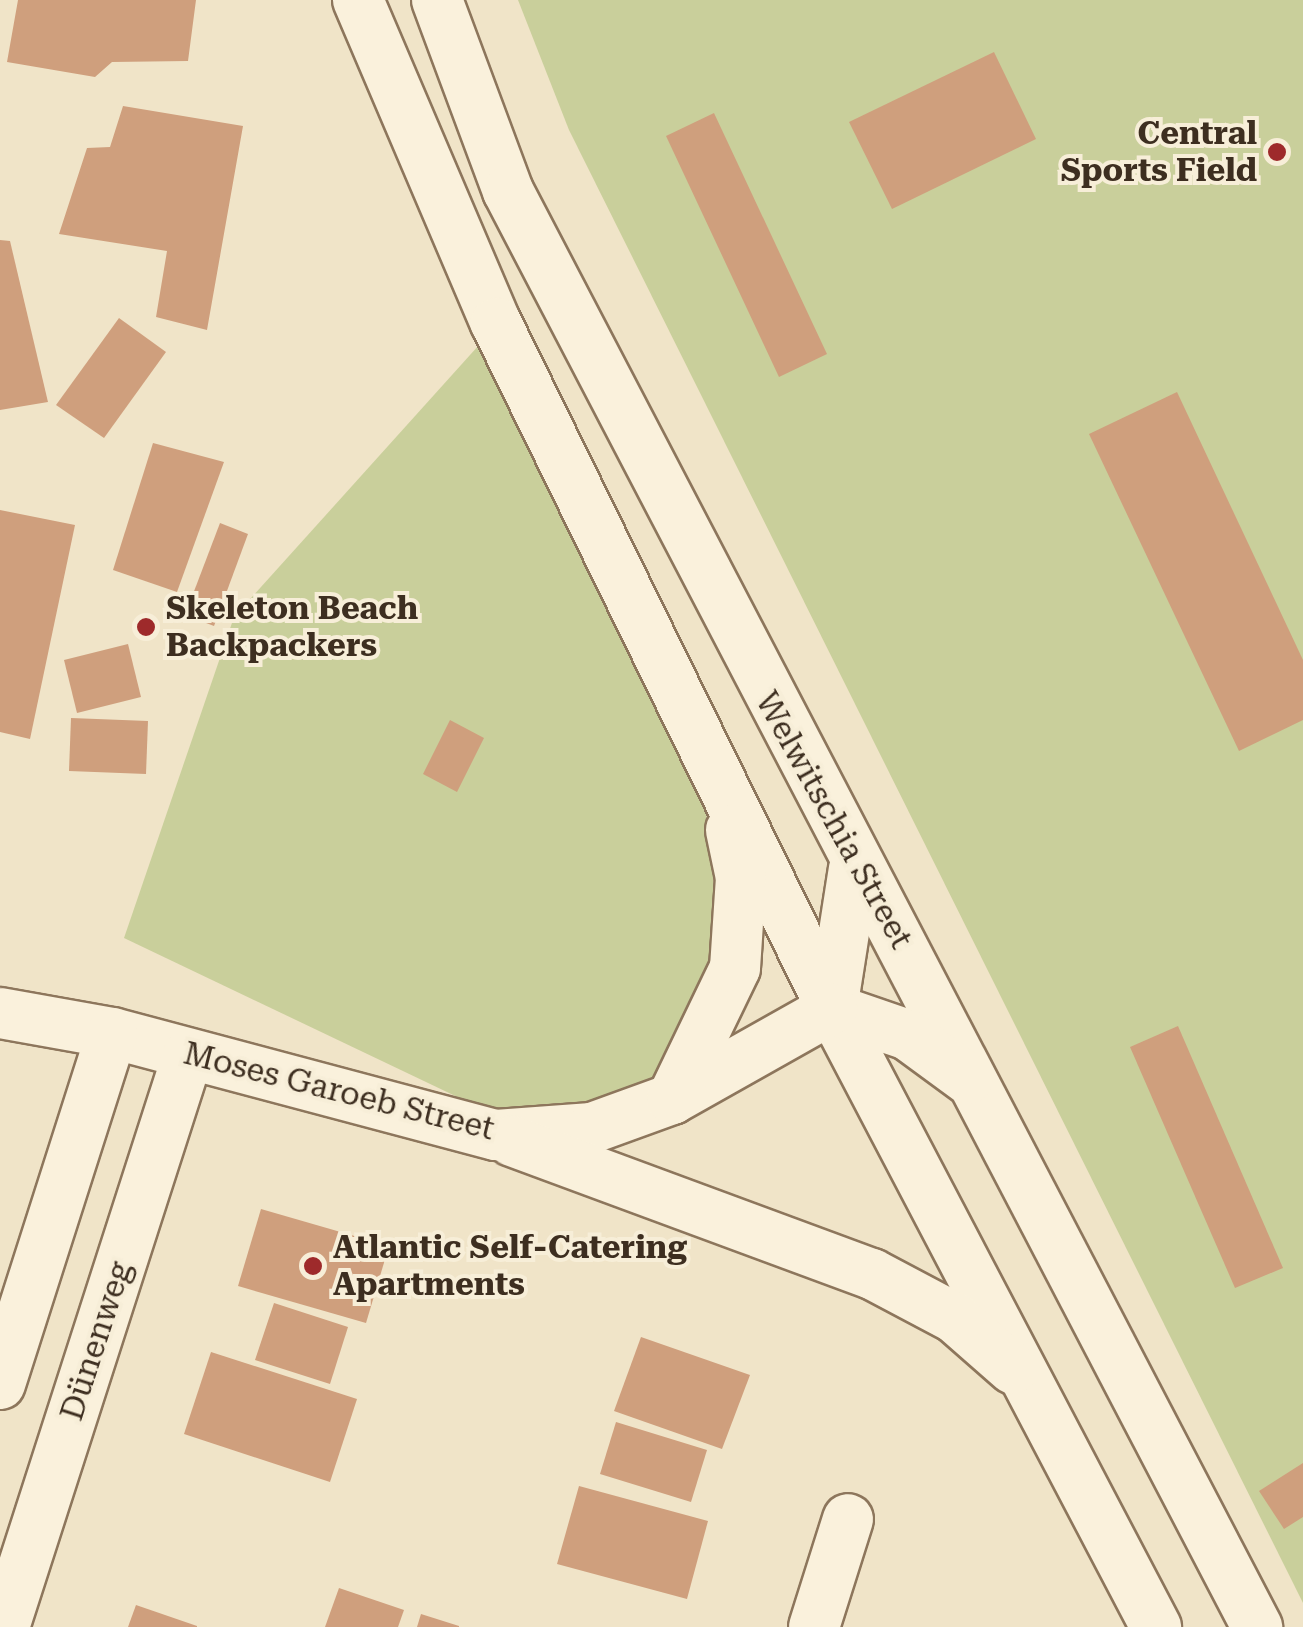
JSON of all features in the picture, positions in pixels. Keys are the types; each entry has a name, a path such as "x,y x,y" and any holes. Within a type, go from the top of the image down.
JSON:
{"street":[{"path":"358,0 489,306 832,1009 1039,1392 1156,1627"},
{"name":"Welwitschia Street","path":"437,0 508,192 854,869 974,1084 1258,1627"},
{"path":"672,1099 735,968 741,878 718,769"},
{"path":"832,1009 854,869"},
{"path":"832,1009 908,1036 974,1084"},
{"name":"Moses Garoeb Street","path":"0,1013 112,1033 496,1134 592,1128 672,1099 832,1009"},
{"path":"0,1384 112,1033"},
{"name":"Dünenweg","path":"4,1627 188,1054"},
{"path":"496,1134 872,1274 954,1318 1039,1392"},
{"path":"814,1627 848,1519"}],"green space":[{"path":"518,0 1303,0 1303,1603 569,130"},
{"path":"479,345 698,773 712,845 716,972 656,1078 580,1109 491,1113 124,938 234,617"}],"building":[{"path":"18,0 196,0 188,61 112,62 95,77 7,62"},
{"path":"994,52 1036,139 892,209 849,122"},
{"path":"123,106 243,126 207,330 156,317 167,251 59,234 87,148 110,147"},
{"path":"714,113 827,354 779,377 666,136"},
{"path":"0,240 10,241 48,402 0,410"},
{"path":"119,318 166,352 104,438 56,405"},
{"path":"1177,392 1303,660 1303,720 1239,751 1089,434"},
{"path":"153,443 224,462 177,592 113,570"},
{"path":"0,510 75,525 30,739 0,732"},
{"path":"220,523 248,534 214,626 185,615"},
{"path":"128,644 141,697 77,713 64,660"},
{"path":"71,718 148,721 146,774 69,771"},
{"path":"450,720 484,738 457,792 423,774"},
{"path":"1178,1026 1283,1268 1235,1288 1130,1047"},
{"name":"Atlantic Self-Catering Apartments","path":"261,1209 389,1246 366,1323 238,1286"},
{"path":"274,1303 348,1327 330,1384 255,1360"},
{"path":"641,1337 750,1375 722,1449 614,1411"},
{"path":"211,1352 357,1399 330,1482 184,1434"},
{"path":"616,1422 707,1450 691,1502 600,1474"},
{"path":"1303,1463 1303,1517 1284,1529 1259,1491"},
{"path":"579,1486 708,1521 687,1599 557,1564"},
{"path":"339,1588 404,1610 398,1627 325,1627"},
{"path":"136,1605 197,1626 197,1627 128,1627"},
{"path":"421,1614 459,1626 459,1627 417,1627"}],"place":[{"name":"Central Sports Field","path":"1277,152"},
{"name":"Skeleton Beach Backpackers","path":"146,627"},
{"name":"Atlantic Self-Catering Apartments","path":"313,1266"}]}
